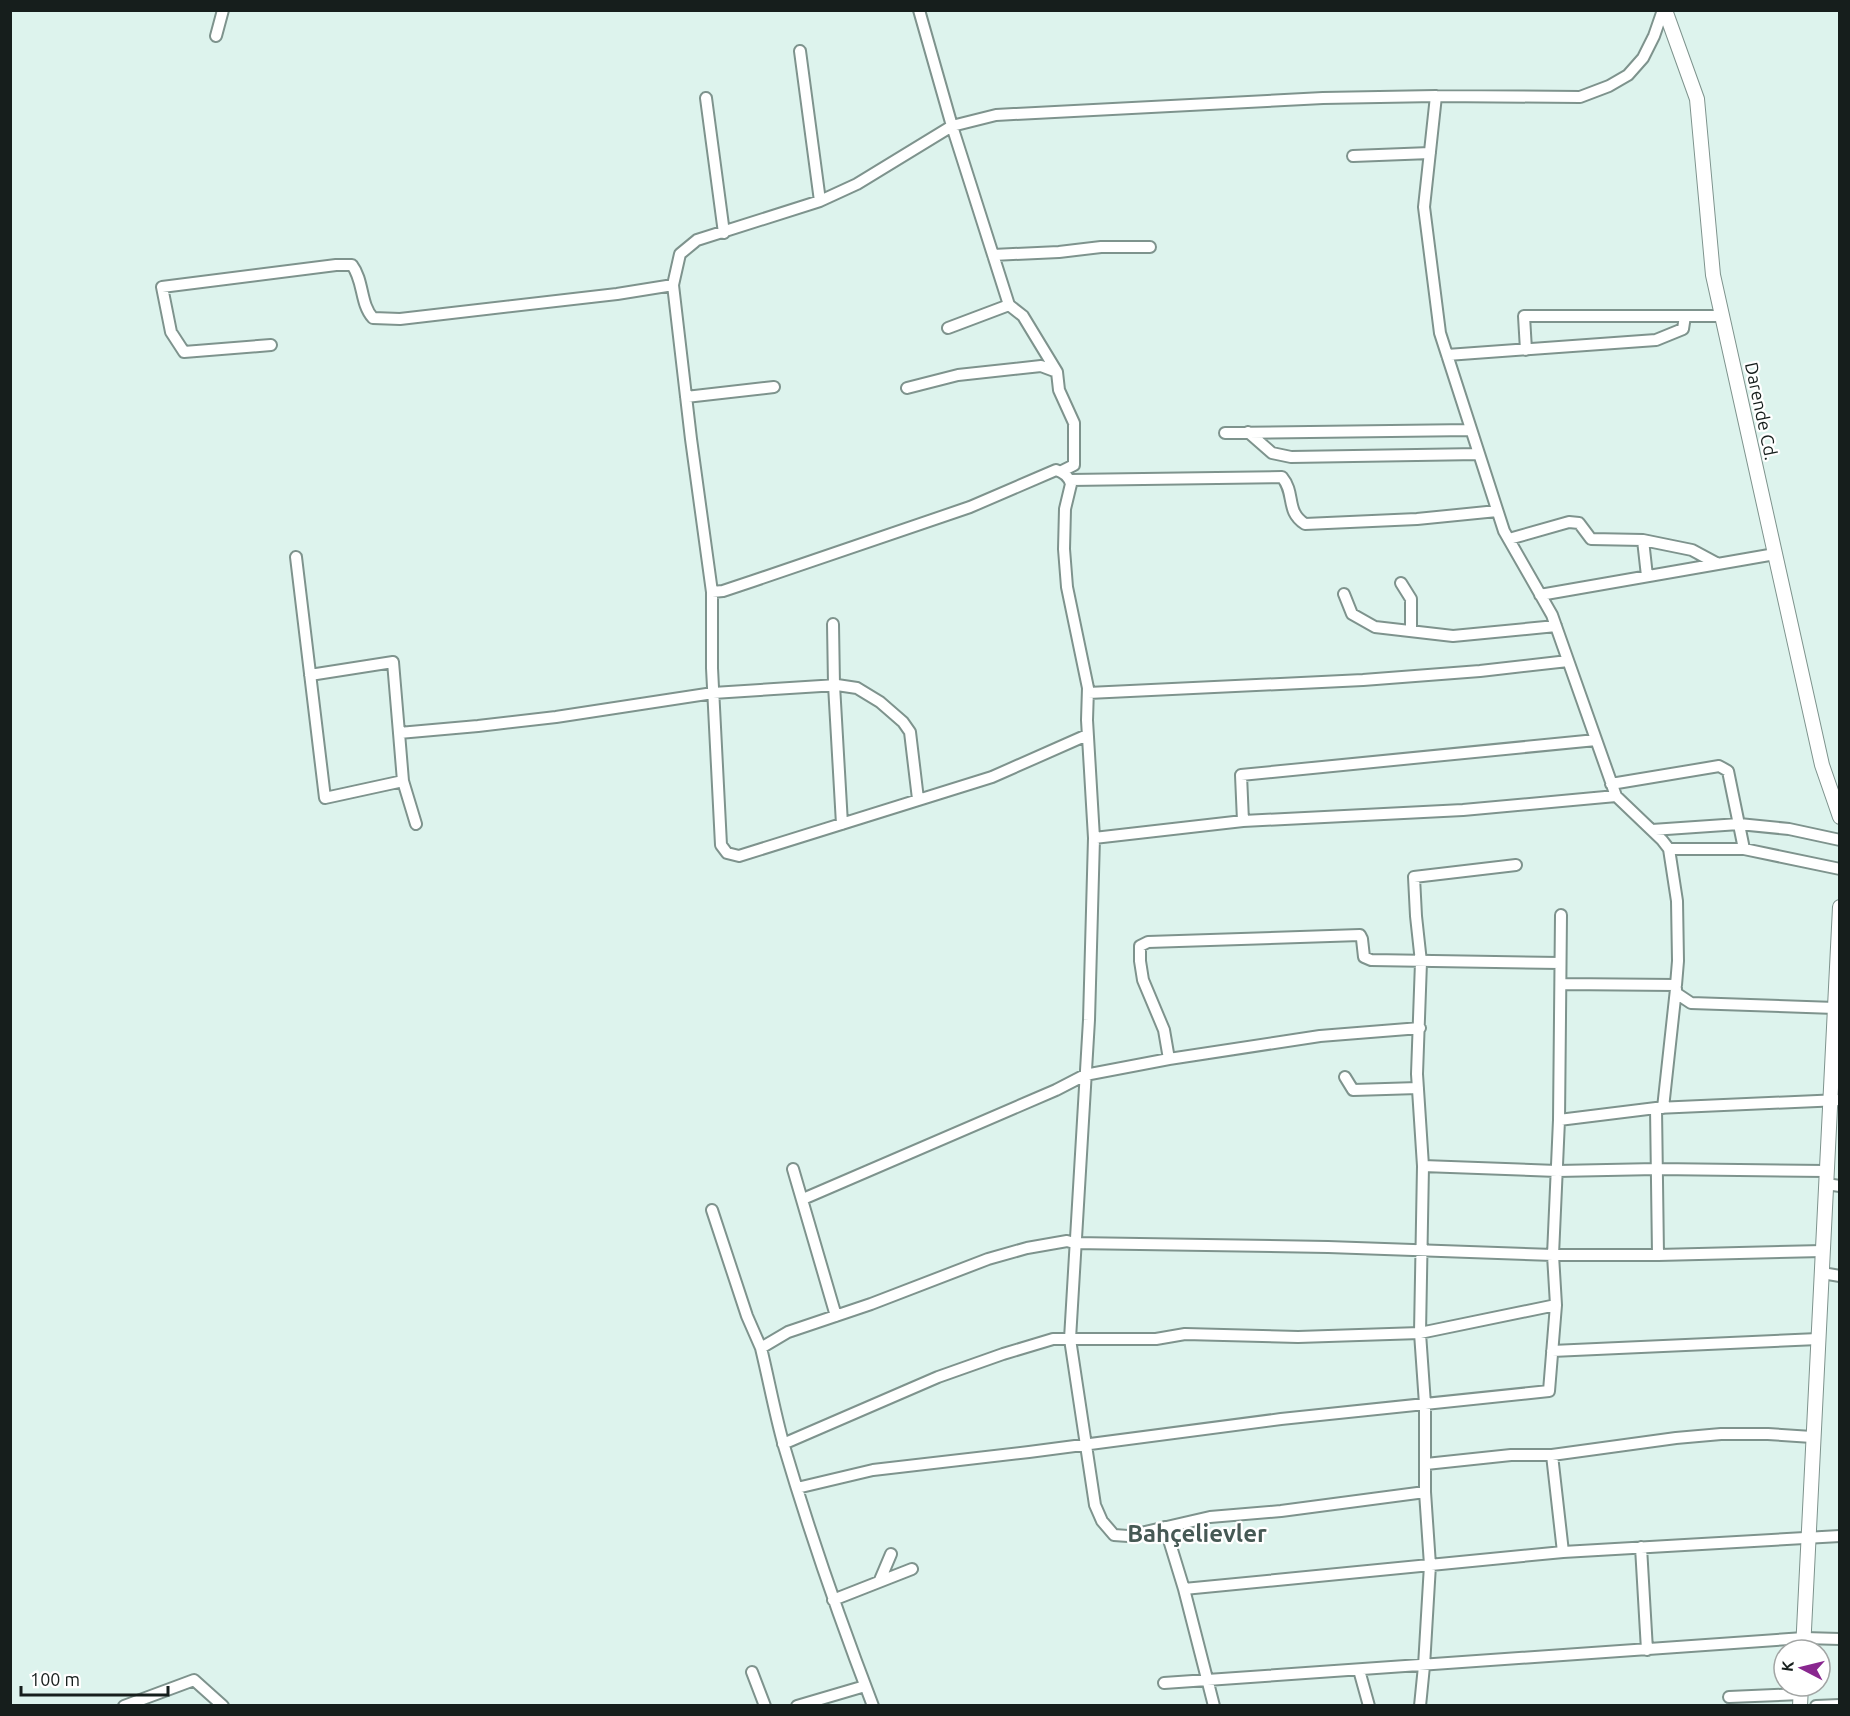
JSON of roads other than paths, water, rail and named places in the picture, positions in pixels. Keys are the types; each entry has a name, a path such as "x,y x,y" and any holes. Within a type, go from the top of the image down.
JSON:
{"street":[{"path":"216,36 223,10"},
{"path":"712,592 723,591 959,511 1056,470 1062,471 1074,465 1076,435 1074,423 1059,390 1057,372 1023,316 1009,305 952,126 919,10"},
{"path":"1087,735 992,777 739,856 727,853 721,845 713,693 712,592 673,285 680,254 697,240 820,201 857,184 952,126 996,115 1323,98 1580,97 1609,86 1628,75 1643,58 1664,10"},
{"name":"Darende Cd.","path":"1664,10 1697,99 1713,274 1822,765 1839,817"},
{"path":"800,51 820,201"},
{"path":"1437,96 1424,207 1440,333 1504,531 1556,626 1616,796 1669,849 1677,901 1678,961 1659,1108 1658,1256"},
{"path":"706,98 724,233"},
{"path":"1353,156 1430,153"},
{"path":"993,255 1059,252 1101,247 1150,247"},
{"path":"271,345 184,352 171,332 162,287 336,264 352,265 359,275 368,312 373,318 400,319 617,294 673,285"},
{"path":"948,328 1009,305"},
{"path":"1526,350 1524,316 1722,316"},
{"path":"1447,355 1656,340 1683,329 1684,316"},
{"path":"907,388 958,375 1041,366 1057,372"},
{"path":"686,398 774,387"},
{"path":"1225,433 1471,430"},
{"path":"1248,432 1272,453 1291,457 1479,454"},
{"path":"1062,471 1071,484 1067,494 1064,527 1067,586 1088,693 1087,735 1094,838 1090,1008 1070,1339 1095,1505 1102,1521 1114,1535 1142,1534 1210,1518 1425,1492"},
{"path":"1070,480 1282,477 1290,491 1295,517 1305,524 1417,519 1497,511"},
{"path":"1509,539 1569,522 1579,523 1591,539 1643,540 1692,550 1718,564"},
{"path":"1643,540 1647,576"},
{"path":"1540,595 1775,554"},
{"path":"296,557 325,798 404,781"},
{"path":"1401,583 1411,599 1411,631"},
{"path":"1344,594 1352,614 1375,627 1453,636 1556,626"},
{"path":"833,624 842,824"},
{"path":"1088,693 1363,680 1480,671 1568,661"},
{"path":"310,675 393,662 404,781 417,824"},
{"path":"399,733 545,718 713,693 834,685 857,688 880,702 903,722 910,732 918,799"},
{"path":"1243,820 1241,775 1596,740"},
{"path":"1611,784 1719,766 1728,771 1744,849"},
{"path":"1094,838 1243,820 1463,810 1616,796"},
{"path":"1652,830 1740,824 1789,829 1839,840"},
{"path":"1669,849 1744,849 1839,868"},
{"path":"1420,1706 1430,1565 1425,1492 1425,1404 1420,1333 1420,1250 1424,1166 1418,1088 1421,962 1414,877 1516,865"},
{"path":"1803,1638 1822,1251 1834,1131 1839,907"},
{"path":"797,1488 873,1470 1281,1419 1549,1391 1556,1305 1553,1255 1559,1120 1561,915"},
{"path":"1169,1059 1164,1030 1143,980 1140,946 1148,942 1360,935 1364,957 1371,960 1560,963"},
{"path":"1561,984 1676,989 1691,1003 1835,1008"},
{"path":"803,1199 1056,1090 1085,1075 1169,1059 1320,1036 1419,1028"},
{"path":"1345,1077 1353,1090 1418,1088"},
{"path":"1559,1120 1659,1108 1835,1100"},
{"path":"1424,1166 1557,1171 1657,1169 1830,1180"},
{"path":"793,1169 836,1316"},
{"path":"712,1210 747,1316 761,1348 783,1444 833,1600 873,1706"},
{"path":"761,1348 788,1332 988,1259 1027,1248 1067,1241 1553,1255 1658,1256 1822,1251"},
{"path":"1822,1273 1839,1276"},
{"path":"783,1444 938,1377 1053,1339 1156,1339 1185,1334 1298,1337 1420,1333 1556,1305"},
{"path":"1552,1351 1818,1339"},
{"path":"1426,1464 1511,1455 1552,1455 1722,1434 1812,1437"},
{"path":"1552,1455 1563,1552"},
{"path":"1165,1527 1184,1588 1214,1706"},
{"path":"1184,1588 1563,1552 1839,1536"},
{"path":"1641,1547 1647,1650"},
{"path":"880,1580 891,1554"},
{"path":"833,1600 912,1569"},
{"path":"1164,1683 1647,1650 1772,1645"},
{"path":"1359,1670 1369,1706"},
{"path":"752,1672 765,1706"},
{"path":"124,1706 194,1680 223,1706"},
{"path":"797,1706 865,1686"},
{"path":"1728,1697 1772,1696"},
{"path":"1816,1706 1839,1705"}],"district":[{"name":"Bahçelievler","path":"1197,1533"}]}
